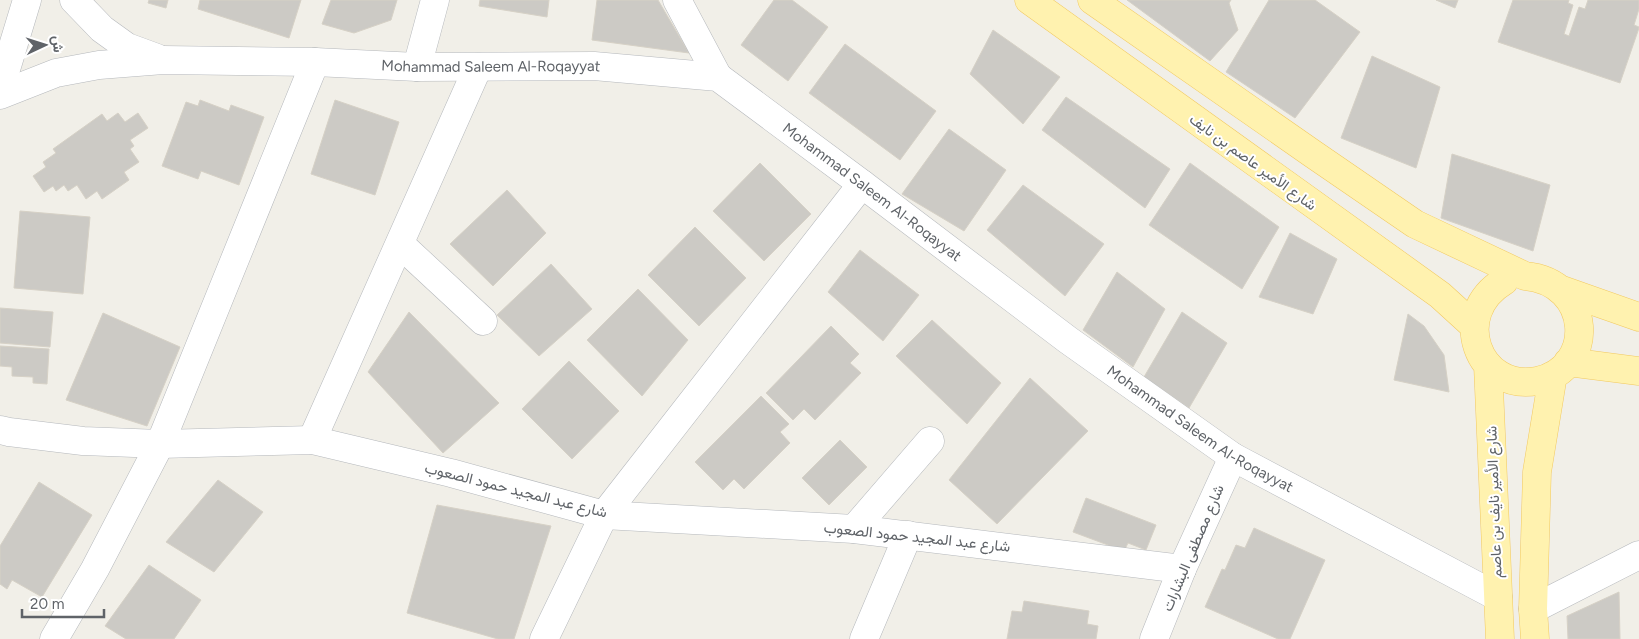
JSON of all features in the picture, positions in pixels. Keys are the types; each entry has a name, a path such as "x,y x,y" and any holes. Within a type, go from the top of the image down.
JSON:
{"main road":[{"name":"شارع الأمير عاصم بن نايف","path":"1029,0 1440,295 1474,326"},
{"path":"1092,0 1415,224 1515,279"},
{"path":"1562,290 1569,298 1578,319 1578,342 1574,352 1561,368 1536,381 1519,381 1502,376 1488,365 1480,354 1475,340 1474,326 1476,316 1483,300 1494,287 1515,279 1545,279 1562,290 1639,317"},
{"name":"شارع الأمير نايف بن عاصم","path":"1488,365 1500,639"},
{"path":"1561,368 1639,371"},
{"path":"1535,639 1533,609 1537,472 1561,368"}],"street":[{"path":"0,89 27,0"},
{"name":"Mohammad Saleem Al-Roqayyat","path":"74,0 102,29 128,47 163,60"},
{"path":"417,67 435,0"},
{"path":"677,0 718,77"},
{"name":"Mohammad Saleem Al-Roqayyat","path":"0,96 56,73 98,65 163,60 315,62 417,67 594,66 718,77 1068,340 1233,457 1498,597"},
{"path":"54,639 95,569 160,444 315,62"},
{"path":"312,440 478,67"},
{"path":"544,639 604,515 862,184"},
{"path":"400,244 483,321"},
{"name":"شارع عبد المجيد حمود الصعوب","path":"0,430 83,441 160,444 312,440 451,473 604,515 854,528 1182,569"},
{"path":"854,528 930,441"},
{"name":"شارع مصطفى البشارات","path":"1154,639 1182,569 1233,457"},
{"path":"864,639 908,535"},
{"path":"1533,609 1639,555"}],"building":[{"path":"149,0 168,0 166,8 148,3"},
{"path":"200,0 301,0 289,38 198,9"},
{"path":"331,0 397,0 391,20 354,33 322,24"},
{"path":"480,0 549,0 547,17 479,6"},
{"path":"597,0 658,0 689,53 592,40"},
{"path":"774,0 792,0 828,27 788,81 741,45"},
{"path":"1127,0 1231,0 1229,3 1238,30 1210,61"},
{"path":"1269,0 1315,0 1360,32 1295,118 1226,72"},
{"path":"1436,0 1458,0 1455,8"},
{"path":"1513,0 1569,0 1568,3 1573,5 1564,34 1569,36 1579,7 1585,9 1588,0 1639,0 1639,9 1634,25 1639,28 1620,83 1498,42"},
{"path":"993,30 1060,77 1023,124 970,74"},
{"path":"845,44 936,111 900,160 809,93"},
{"path":"1372,56 1440,87 1416,168 1341,138"},
{"path":"1066,97 1170,169 1145,208 1042,130"},
{"path":"200,100 229,111 231,105 264,117 239,185 201,171 198,179 162,166 186,102 198,106"},
{"path":"335,100 399,122 375,195 311,174"},
{"path":"118,113 125,122 138,113 148,128 130,140 134,146 130,149 139,162 124,172 129,180 102,199 97,191 86,199 77,185 68,191 64,185 56,191 53,186 44,192 33,176 46,167 43,162 56,153 53,149 102,114 107,121"},
{"path":"949,129 1006,170 964,231 902,194"},
{"path":"1452,154 1550,185 1533,251 1441,218"},
{"path":"760,163 811,214 764,261 713,211"},
{"path":"1190,163 1279,227 1242,289 1149,225"},
{"path":"1023,185 1104,244 1065,296 987,230"},
{"path":"507,190 546,233 493,286 450,244"},
{"path":"20,211 90,217 83,294 14,288"},
{"path":"695,227 746,278 699,326 648,275"},
{"path":"1290,233 1337,259 1313,314 1259,297"},
{"path":"860,250 919,295 883,341 828,292"},
{"path":"551,264 592,309 539,356 497,315"},
{"path":"1117,272 1165,309 1133,367 1083,330"},
{"path":"638,289 688,340 642,396 587,340"},
{"path":"0,308 53,312 50,347 0,343"},
{"path":"409,312 499,403 443,453 368,372"},
{"path":"1182,312 1227,343 1189,408 1144,377"},
{"path":"103,313 180,347 147,426 66,400"},
{"path":"1408,314 1424,326 1444,355 1449,392 1394,380"},
{"path":"932,320 1001,383 967,424 896,356"},
{"path":"831,326 859,354 850,363 861,373 815,420 804,409 793,420 766,393"},
{"path":"0,346 49,349 47,384 33,383 33,377 12,376 12,367 0,366"},
{"path":"569,361 619,411 572,459 522,409"},
{"path":"1030,378 1088,431 997,524 949,480"},
{"path":"761,396 789,424 780,432 790,443 744,489 734,479 723,490 695,462"},
{"path":"840,440 867,467 829,505 802,478"},
{"path":"218,480 263,512 214,572 166,542"},
{"path":"39,482 92,515 42,597 12,580 7,589 0,584 0,546"},
{"path":"1086,498 1156,525 1146,550 1128,543 1124,551 1073,532"},
{"path":"437,505 551,526 514,639 498,639 407,613"},
{"path":"1254,528 1325,560 1290,639 1278,639 1205,607 1222,569 1225,570 1236,545 1245,548"},
{"path":"149,565 201,600 174,639 126,639 105,626"},
{"path":"1619,592 1620,639 1568,639 1567,616"},
{"path":"1024,601 1089,611 1087,624 1098,626 1096,639 1007,639 1012,611 1022,612"}]}
